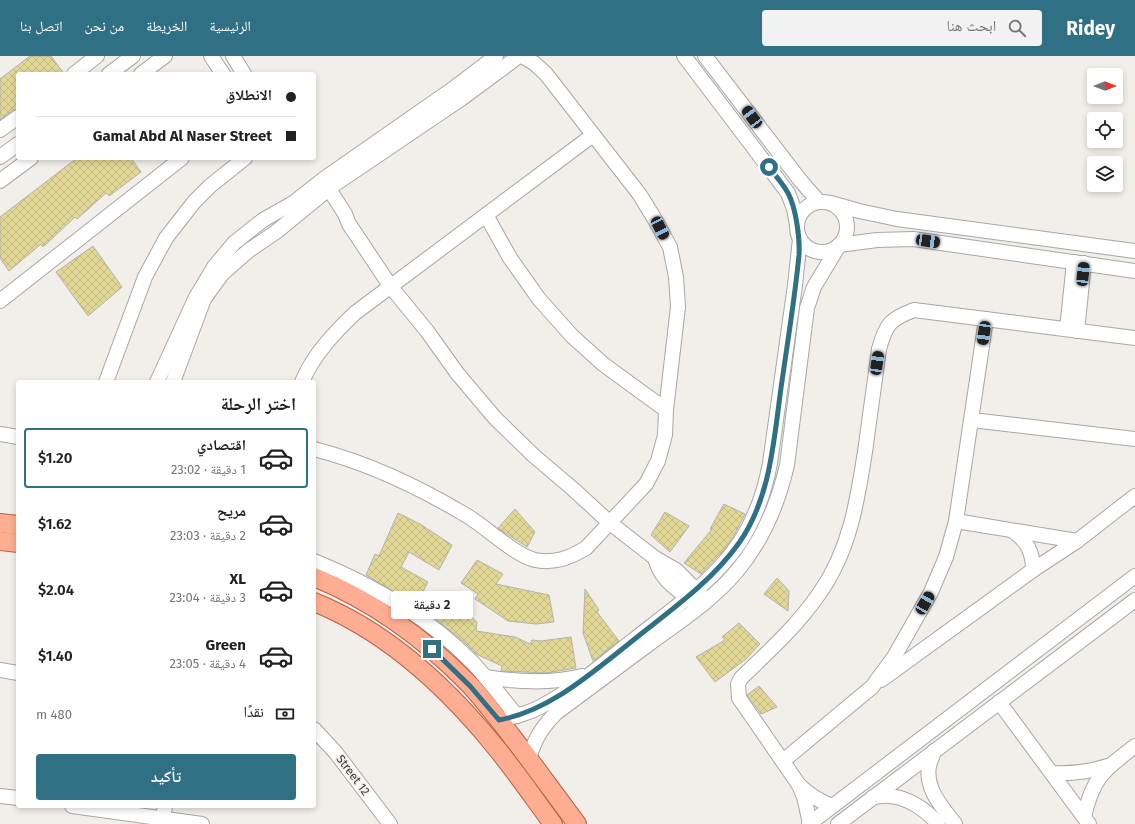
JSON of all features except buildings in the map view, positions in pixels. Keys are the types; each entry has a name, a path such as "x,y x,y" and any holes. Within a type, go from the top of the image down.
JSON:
{"main road":[{"path":"0,523 16,525"},
{"path":"0,541 16,543"},
{"path":"316,578 353,596 382,613 411,633 452,667 470,686 508,718 529,760 577,824"},
{"path":"316,603 357,623 388,642 433,678 493,744 553,824"}],"street":[{"path":"79,72 97,56"},
{"path":"112,72 133,56"},
{"path":"144,72 165,56"},
{"path":"211,56 221,71 233,57 243,72"},
{"path":"174,380 204,299 222,274 248,251 276,232 319,193 496,56"},
{"path":"158,380 196,296 214,267 234,243 263,220 293,203 319,193 461,99 519,56"},
{"path":"316,450 363,465 404,482 442,501 479,524 522,555 534,560 562,560 575,555 586,548 646,484 658,460 665,435 666,410 678,307 676,277 670,247 640,196 546,74 534,63 522,56"},
{"path":"542,56 546,74"},
{"path":"684,56 788,193 794,209 797,233 800,239 810,249 817,252 824,252 838,246 877,240 913,239 1135,271"},
{"path":"316,562 359,581 390,598 441,634 485,677 508,718 563,700 703,604 737,571 757,542 774,509 782,487 787,465 807,308 814,287 838,246 845,237 847,227 845,217 840,209 825,203 800,180 705,56"},
{"path":"0,130 16,118"},
{"path":"303,380 314,361 340,327 355,312 593,135"},
{"path":"0,157 16,145"},
{"path":"0,181 28,160"},
{"path":"0,301 179,160"},
{"path":"107,380 146,278 166,238 180,219 210,186 242,160"},
{"path":"319,193 340,220 349,224 391,286 427,331 457,373 490,412 533,455 610,523 655,558 676,570 683,576 692,594 703,604"},
{"path":"797,226 799,217 811,204 825,203 897,219 1135,251"},
{"path":"486,215 514,264 539,299 572,336 603,364 666,410"},
{"path":"529,760 538,734 563,700 591,674 692,594 724,562 740,542 754,517 766,484 770,463 796,285 800,239"},
{"path":"1072,330 1079,263"},
{"path":"1135,338 914,310 897,316 884,330 879,349 856,505 845,543 836,565 820,593 802,617 783,638 741,678 738,684 739,698 799,785 806,804 810,823 1135,576"},
{"path":"872,687 894,657 931,592 946,557 956,521 986,319"},
{"path":"972,420 1133,440"},
{"path":"0,434 16,437"},
{"path":"783,761 872,687 1033,570 1077,541 1135,496"},
{"path":"956,521 1077,541"},
{"path":"1012,530 1020,536 1031,551 1033,570"},
{"path":"838,824 1135,600"},
{"path":"1025,659 1036,675"},
{"path":"0,670 16,673"},
{"path":"485,677 521,681 557,681 591,674"},
{"path":"999,702 1087,820"},
{"name":"Street 12","path":"316,731 336,753 390,824"},
{"path":"1087,820 1088,798 1096,781 1108,766 1135,746"},
{"path":"934,751 929,766 929,782 934,797 955,824"},
{"path":"1052,773 1071,774 1090,772 1108,766"},
{"path":"799,785 814,798 832,806"},
{"path":"0,796 16,798"},
{"path":"873,797 889,796 906,799 920,808 938,824"},
{"path":"103,808 164,812 202,824"}],"route":[{"path":"432,649 470,686 499,720 528,712 549,702 591,674 696,591 724,562 740,542 751,524 766,484 798,270 800,239 797,233 794,209 788,193 769,167"}]}
